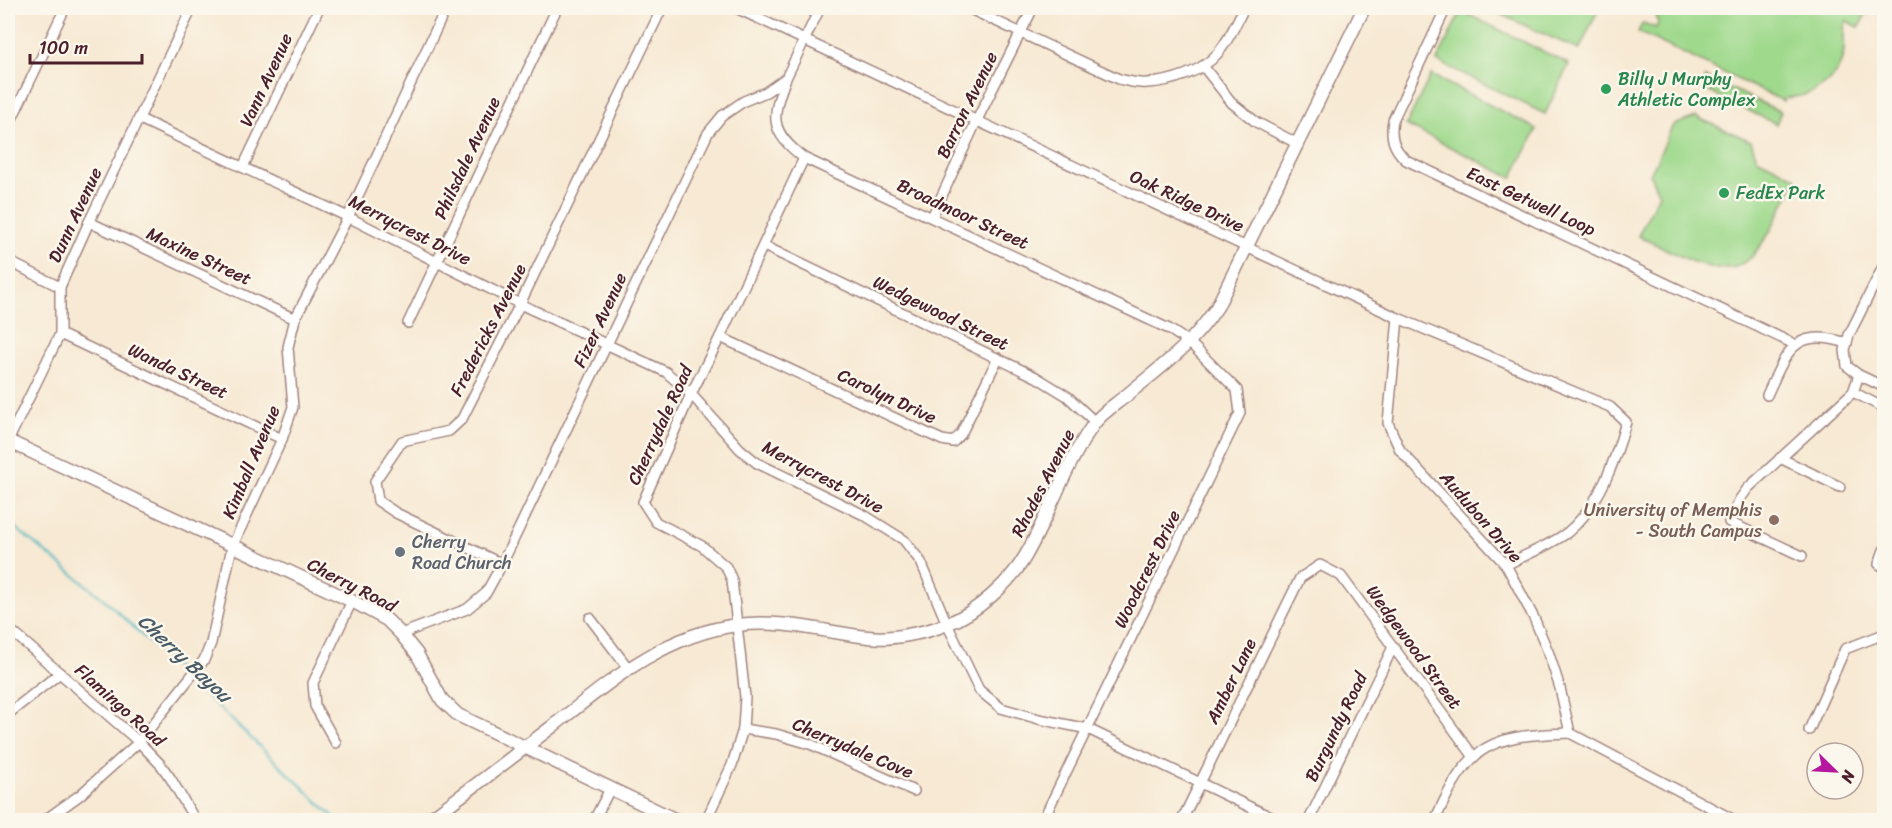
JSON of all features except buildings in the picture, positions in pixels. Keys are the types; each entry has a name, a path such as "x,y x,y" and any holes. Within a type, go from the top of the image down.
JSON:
{"main road":[{"name":"Rhodes Avenue","path":"428,820 444,816 525,747 628,668 677,642 704,632 738,625 778,623 870,638 904,635 947,624 969,613 998,590 1025,557 1070,463 1095,422 1190,343 1217,307 1364,8"},
{"name":"Cherry Road","path":"8,441 352,601 387,620 417,654 442,700 458,715 676,820"}],"street":[{"path":"8,128 64,8"},
{"name":"Dunn Avenue","path":"8,441 60,334 60,287 192,8"},
{"name":"Vann Avenue","path":"243,167 319,8"},
{"name":"Kimball Avenue","path":"45,820 80,795 139,742 199,669 211,643 232,547 282,439 293,407 288,347 295,319 348,217 446,8"},
{"name":"Philsdale Avenue","path":"408,323 556,8"},
{"name":"Fredericks Avenue","path":"502,564 387,507 378,501 375,481 402,441 449,431 462,419 520,304 662,8"},
{"name":"Oak Ridge Drive","path":"736,8 1398,318 1610,407 1626,422 1618,450 1590,510 1566,534 1506,566"},
{"path":"786,78 820,8"},
{"path":"968,8 1119,79 1144,84 1172,80 1203,66 1218,53 1244,8"},
{"name":"Barron Avenue","path":"932,217 1033,8"},
{"name":"East Getwell Loop","path":"1446,8 1393,120 1391,134 1399,153 1406,160 1796,345"},
{"path":"1203,66 1232,103 1256,122 1298,144"},
{"name":"Broadmoor Street","path":"786,78 777,103 778,129 786,144 804,158 1169,329 1190,343"},
{"name":"Fizer Avenue","path":"401,634 467,609 486,593 502,564 708,133 722,116 744,101 766,92 786,78"},
{"name":"Merrycrest Drive","path":"140,119 348,217 520,304 666,372 692,394 740,449 758,463 864,515 904,540 921,562 947,624 980,690 1001,708 1088,729 1277,820"},
{"name":"Cherrydale Road","path":"706,820 732,765 743,729 745,697 732,580 726,567 702,546 656,522 643,502 804,158"},
{"name":"Maxine Street","path":"89,222 295,319"},
{"name":"Wedgewood Street","path":"764,246 1036,377 1067,396 1095,422"},
{"path":"8,261 60,287"},
{"path":"1884,265 1845,350 1847,366 1859,375 1884,387"},
{"name":"Audubon Drive","path":"1398,318 1388,423 1400,450 1506,566 1534,618 1549,654 1560,688 1570,733"},
{"name":"Wanda Street","path":"60,334 282,439"},
{"name":"Carolyn Drive","path":"720,337 942,440 953,442 961,435 998,358"},
{"path":"1767,395 1781,365 1799,341 1827,337 1847,344"},
{"name":"Woodcrest Drive","path":"1043,820 1240,413 1237,390 1190,343"},
{"path":"1802,556 1729,522 1748,488 1853,392 1859,375"},
{"path":"1853,392 1884,408"},
{"path":"1780,458 1840,487"},
{"path":"1884,550 1879,564 1884,567"},
{"name":"Wedgewood Street","path":"1320,565 1341,576 1474,757"},
{"name":"Amber Lane","path":"1182,820 1299,578 1320,565"},
{"path":"336,743 315,706 313,683 352,601"},
{"path":"590,618 628,668"},
{"name":"Flamingo Road","path":"8,628 139,742 161,765 195,820"},
{"path":"1809,730 1845,649 1884,634"},
{"name":"Burgundy Road","path":"1309,820 1393,647"},
{"path":"8,714 60,674"},
{"name":"Cherrydale Cove","path":"743,729 776,734 810,744 914,791"},
{"path":"1435,820 1452,784 1474,757 1494,745 1521,736 1570,733 1734,820"},
{"path":"594,820 610,789"}],"green space":[{"path":"1487,8 1599,8 1579,50"},
{"path":"1654,8 1857,8 1867,12 1859,27 1846,21 1842,60 1832,78 1816,90 1785,98 1783,101 1638,32 1643,23 1656,28 1658,23"},
{"path":"1461,11 1569,64 1545,114 1437,61"},
{"path":"1431,75 1537,129 1512,178 1406,125"},
{"path":"1706,77 1781,112 1776,124 1701,88"},
{"name":"FedEx Park","path":"1696,117 1751,141 1757,158 1797,178 1768,235 1751,258 1736,267 1716,269 1691,261 1638,236 1659,194 1650,175 1673,125"}],"waterway":[{"name":"Cherry Bayou","path":"8,522 106,601 187,678"},
{"name":"Cherry Bayou","path":"191,681 337,820"}],"place":[{"name":"Billy J Murphy Athletic Complex","path":"1606,89"},
{"name":"FedEx Park","path":"1724,193"},
{"name":"University of Memphis - South Campus","path":"1774,520"},
{"name":"Cherry Road Church","path":"400,552"}]}
